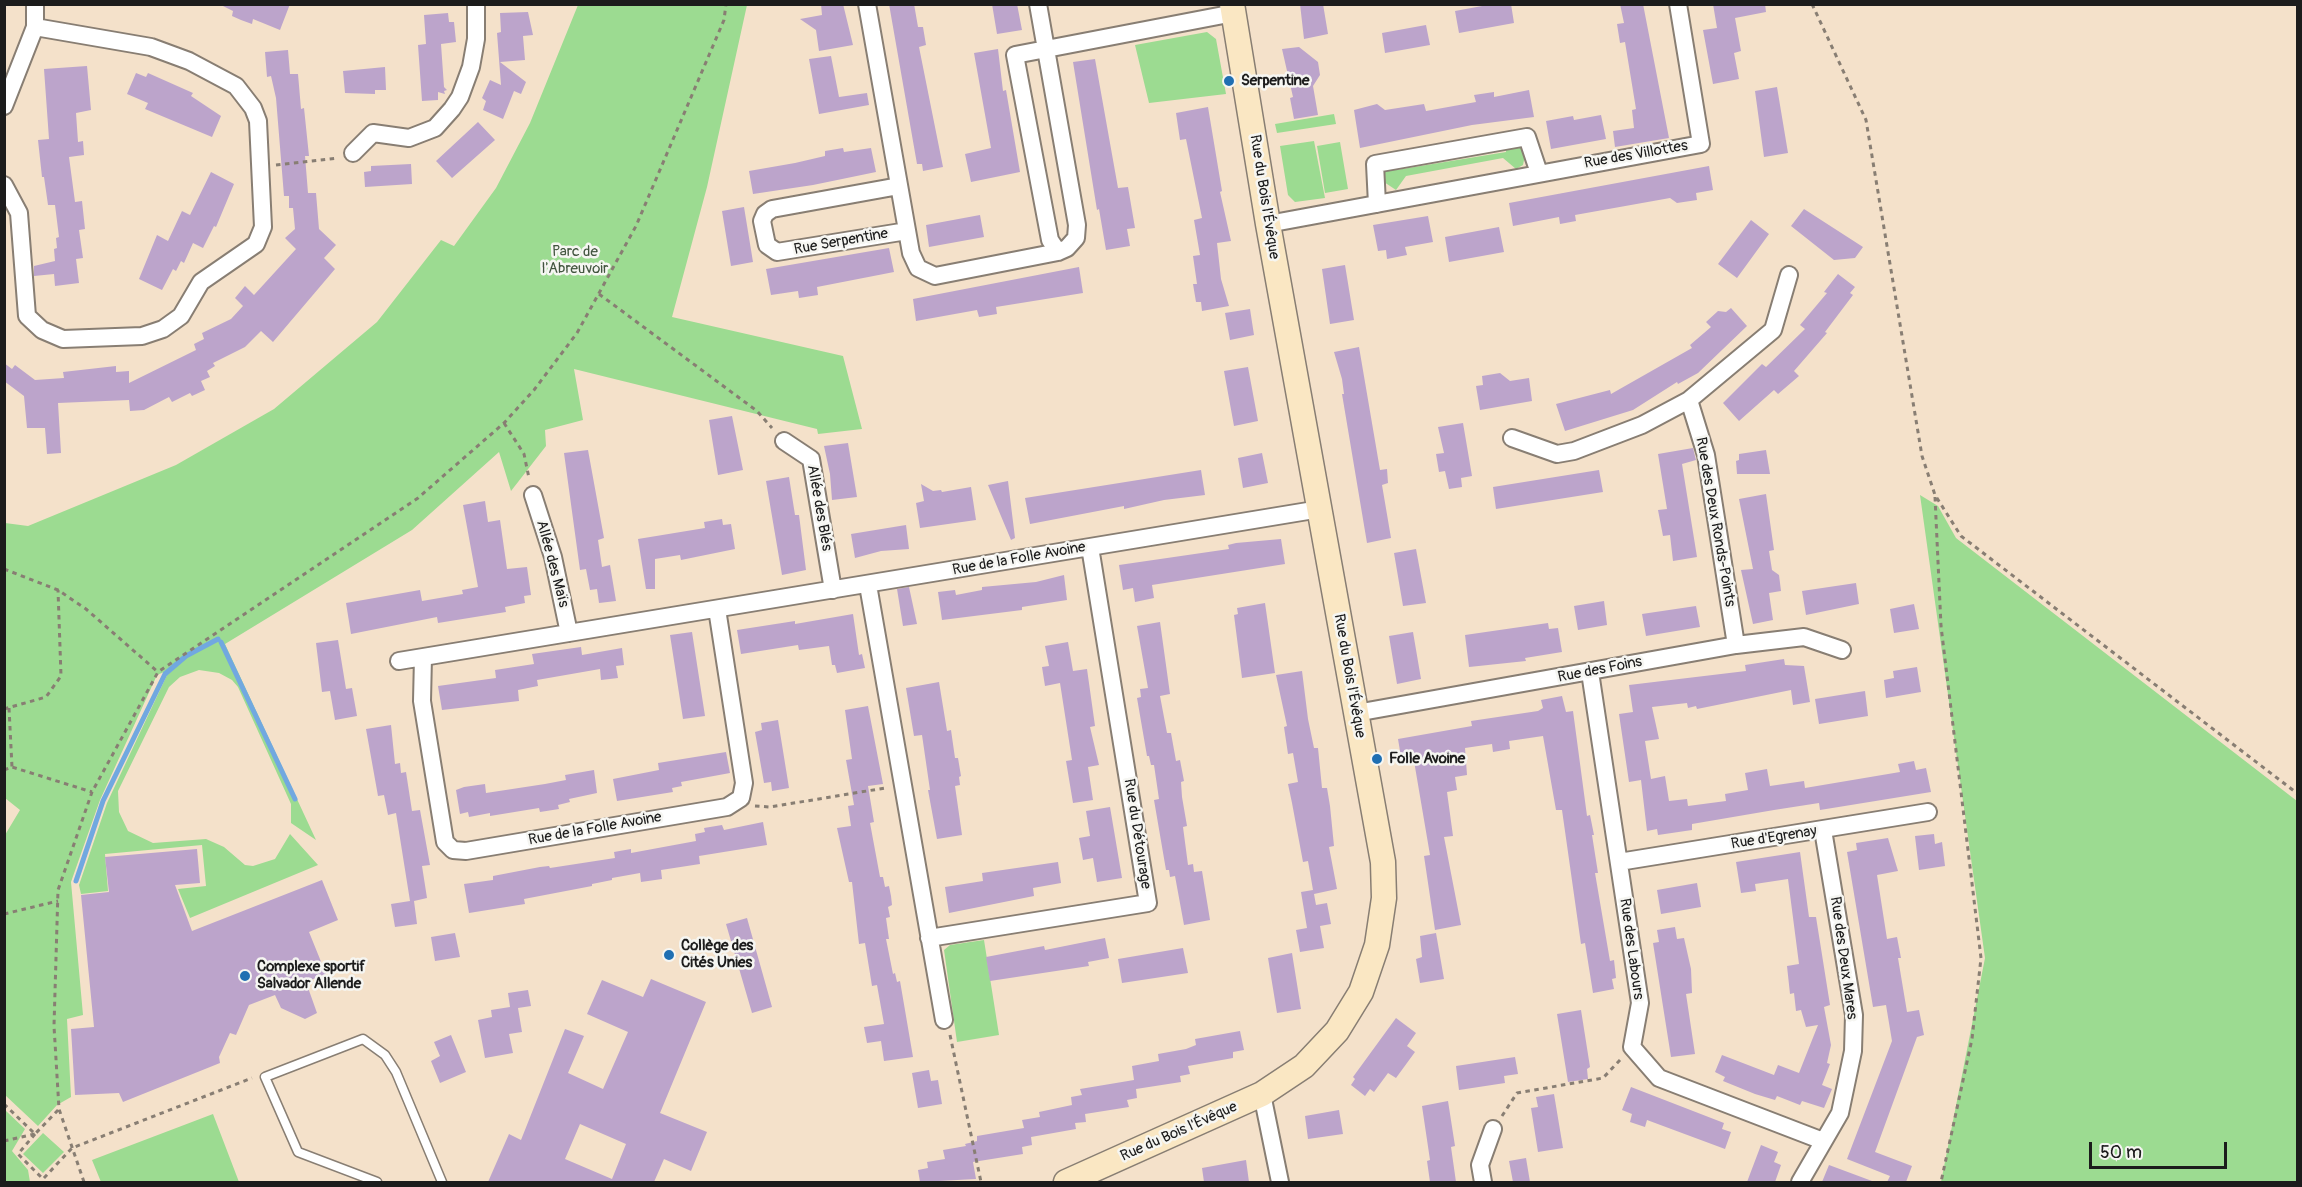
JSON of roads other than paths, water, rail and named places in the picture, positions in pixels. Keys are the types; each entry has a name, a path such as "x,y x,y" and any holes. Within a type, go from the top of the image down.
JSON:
{"street":[{"path":"4,106 35,27 35,4"},
{"path":"353,153 374,133 409,138 435,128 452,109 460,97 471,67 476,39 476,4"},
{"name":"Rue Serpentine","path":"867,4 913,261 926,274 935,276 1058,252"},
{"path":"1038,4 1046,48 1077,225 1076,238 1058,252 1050,240 1015,55 1046,48 1233,9"},
{"name":"Rue des Villottes","path":"1268,224 1539,172 1701,144 1678,4"},
{"name":"Rue du Bois l'Évêque","path":"1066,1182 1262,1094 1304,1065 1337,1031 1361,992 1377,945 1384,898 1383,862 1268,224 1233,9"},
{"path":"4,185 19,213 25,309 31,321 49,334 69,340 142,336 173,324 181,316 201,282 256,244 264,221 256,114 236,87 189,61 151,47 35,27"},
{"path":"1377,204 1375,164 1527,137 1539,172"},
{"name":"Rue Serpentine","path":"899,186 772,209 765,214 762,221 767,245 777,252 907,231"},
{"path":"1512,438 1557,454 1574,451 1642,425 1689,399 1773,330 1789,275"},
{"name":"Rue des Deux Ronds-Points","path":"1689,399 1706,455 1736,645"},
{"name":"Allée des Blés","path":"784,441 811,459 833,590"},
{"name":"Allée des Maïs","path":"533,495 553,557 569,633"},
{"name":"Rue de la Folle Avoine","path":"399,661 1320,510"},
{"name":"Rue du Détourage","path":"929,938 1148,903 1090,547"},
{"path":"868,585 944,1020"},
{"name":"Rue de la Folle Avoine","path":"423,657 422,700 445,843 453,850 466,851 727,807 741,798 744,783 717,609"},
{"name":"Rue des Foins","path":"1356,713 1736,645 1804,637 1842,650"},
{"name":"Rue des Labours","path":"1590,672 1640,1003 1632,1047 1659,1078 1823,1141"},
{"name":"Rue d'Egrenay","path":"1619,862 1928,812"},
{"name":"Rue des Deux Mares","path":"1800,1182 1840,1113 1853,1051 1854,1014 1823,830"},
{"path":"1262,1094 1280,1182"},
{"path":"1483,1182 1480,1165 1493,1129"}],"lane":[{"path":"377,1182 298,1152 265,1077 363,1039 385,1055 396,1072 442,1182"}],"waterway":[{"path":"76,881 103,801 165,674 186,656 218,639"},
{"path":"221,642 295,799"}],"place":[{"name":"Serpentine","path":"1229,81"},
{"name":"Folle Avoine","path":"1377,759"},
{"name":"Collège des Cités Unies","path":"669,955"},
{"name":"Complexe sportif Salvador Allende","path":"245,976"}],"park label":[{"name":"Parc de l'Abreuvoir","path":"575,260"}]}
